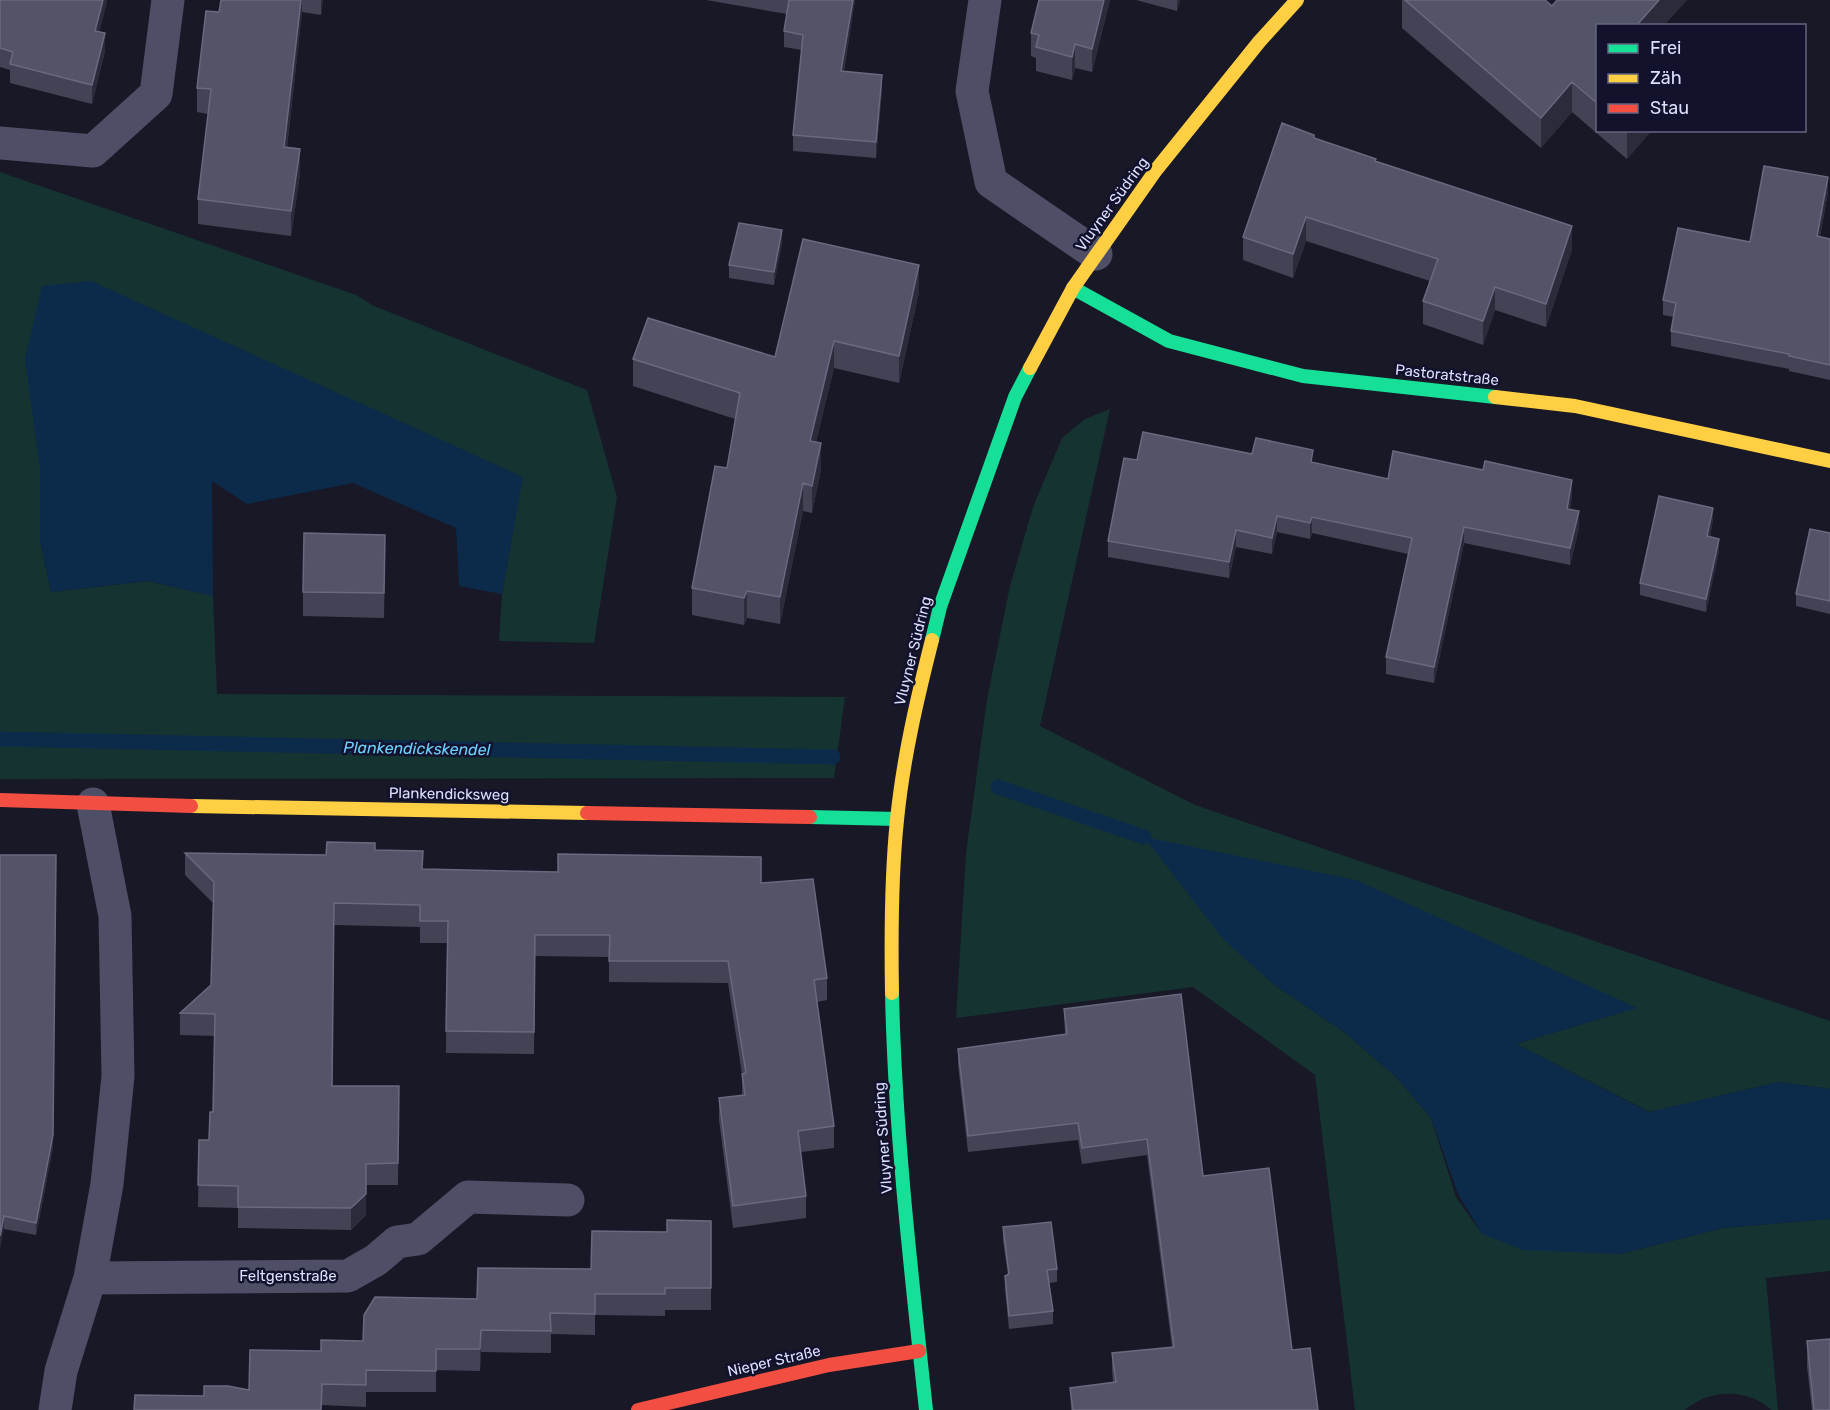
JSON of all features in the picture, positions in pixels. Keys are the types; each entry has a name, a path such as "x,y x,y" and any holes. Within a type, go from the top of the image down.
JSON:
{"street":[{"path":"0,143 93,151 156,94 168,0"},
{"path":"985,0 972,90 991,182 1096,254"},
{"name":"Vluyner Südring","path":"926,1410 907,1229 894,1068 891,929 897,819 914,711 940,607 1015,397 1074,288 1156,170 1259,42 1297,0"},
{"name":"Pastoratstraße","path":"1074,288 1169,341 1303,376 1575,406 1830,461"},
{"name":"Plankendicksweg","path":"0,800 93,804 897,819"},
{"path":"55,1410 61,1371 90,1278 107,1184 118,1076 115,916 93,804"},
{"name":"Feltgenstraße","path":"90,1278 348,1276 376,1260 397,1242 418,1239 468,1197 568,1200"},
{"name":"Nieper Straße","path":"638,1410 829,1365 919,1351"}],"green space":[{"path":"0,172 356,295 374,306 587,390 617,497 594,643 499,641 502,594 522,477 40,469 40,541 51,592 148,581 213,596 217,694 845,697 834,778 0,779"},
{"path":"1110,409 1040,726 1195,805 1830,1021 1830,1089 1779,1082 1650,1112 1516,1044 1636,1008 1273,984 1344,1032 1395,1076 1431,1118 1456,1197 1482,1234 1620,1254 1723,1228 1830,1219 1830,1271 1766,1278 1778,1410 1771,1410 1751,1398 1728,1394 1705,1398 1685,1410 1355,1410 1315,1075 1193,987 956,1018 966,853 987,699 1010,586 1033,507 1062,438 1085,419"}],"water":[{"path":"91,281 523,477 502,594 459,586 456,528 353,483 247,504 212,481 213,596 148,581 51,592 40,541 40,469 25,359 42,286"},
{"path":"1144,837 1356,880 1637,1008 1516,1044 1649,1112 1779,1082 1830,1089 1830,1219 1723,1228 1620,1254 1523,1250 1482,1234 1458,1194 1431,1118 1395,1076 1344,1032 1273,984 1223,939"}],"building":[{"path":"0,0 103,0 95,31 105,33 92,85 10,64 13,52 0,48"},
{"path":"221,0 301,0 284,147 300,149 291,211 198,199 211,89 197,88 206,11 219,12"},
{"path":"789,0 853,0 841,71 882,75 876,142 793,135 803,35 784,31"},
{"path":"1039,0 1104,0 1092,49 1075,44 1072,57 1036,47 1039,35 1031,33"},
{"path":"1405,0 1545,0 1552,6 1557,0 1659,0 1638,24 1596,24 1596,102 1572,82 1541,118"},
{"path":"1282,123 1314,135 1314,138 1376,159 1375,161 1572,226 1546,304 1495,287 1483,321 1423,301 1438,259 1306,217 1293,254 1243,237"},
{"path":"1764,166 1828,177 1817,236 1830,239 1830,365 1789,356 1789,354 1671,331 1676,303 1663,300 1678,228 1750,242"},
{"path":"739,223 782,230 774,272 729,265"},
{"path":"803,239 919,265 899,356 834,341 810,441 821,443 812,486 803,483 780,597 747,591 744,598 692,588 715,466 727,468 740,393 633,359 648,318 775,357"},
{"path":"1143,432 1252,454 1256,438 1313,450 1311,462 1388,479 1393,451 1483,470 1485,461 1572,480 1567,509 1579,511 1570,548 1464,527 1434,667 1386,657 1412,538 1312,517 1310,523 1277,516 1272,538 1236,530 1229,562 1108,541 1124,458 1137,460"},
{"path":"1659,496 1713,508 1707,536 1719,539 1706,599 1640,583"},
{"path":"1810,529 1830,533 1830,601 1796,594"},
{"path":"304,533 385,535 384,593 303,592"},
{"path":"327,842 375,843 375,850 423,851 422,869 558,872 558,854 761,857 761,883 813,879 827,978 814,980 834,1126 798,1131 806,1196 733,1206 719,1098 745,1095 742,1074 746,1073 728,961 609,961 610,935 535,935 534,1032 446,1031 448,921 420,921 420,905 334,903 332,1086 399,1086 398,1163 366,1164 366,1194 351,1208 238,1207 238,1186 198,1185 199,1140 209,1140 210,1112 213,1112 215,1014 180,1013 211,985 214,882 185,853 326,855"},
{"path":"0,855 56,855 53,1135 36,1223 4,1216 0,1236"},
{"path":"1181,994 1203,1176 1269,1168 1292,1350 1310,1348 1318,1410 1073,1410 1070,1388 1116,1382 1112,1353 1174,1347 1147,1139 1082,1148 1078,1123 968,1136 958,1049 1067,1034 1064,1009"},
{"path":"667,1220 711,1221 711,1288 665,1288 665,1294 595,1294 595,1314 550,1313 551,1331 481,1330 480,1349 436,1349 436,1371 366,1370 366,1385 322,1384 321,1410 134,1410 135,1395 204,1396 204,1386 228,1386 249,1390 250,1350 321,1351 321,1340 363,1341 364,1315 375,1297 477,1299 478,1268 591,1269 592,1231 667,1232"},
{"path":"1051,1222 1057,1269 1047,1270 1053,1311 1009,1316 1005,1276 1009,1274 1003,1227"},
{"path":"1830,1339 1830,1410 1814,1410 1807,1341"}],"waterway":[{"name":"Plankendickskendel","path":"0,739 833,757"},
{"name":"Plankendickskendel","path":"998,787 1144,837"}],"traffic: fast":[{"path":"1073,288 1169,341 1303,376 1495,397"},
{"path":"932,640 940,607 1015,397 1030,368"},
{"path":"810,817 897,819"},
{"path":"892,993 900,1150 926,1410"}],"traffic: slow":[{"path":"1030,368 1073,288 1156,170 1259,42 1297,0"},
{"path":"1495,397 1575,406 1830,461"},
{"path":"892,993 892,906 897,820 911,729 932,640"},
{"path":"191,806 587,813"}],"traffic: jam":[{"path":"0,800 191,806"},
{"path":"587,813 810,817"},
{"path":"638,1410 829,1365 919,1351"}]}
